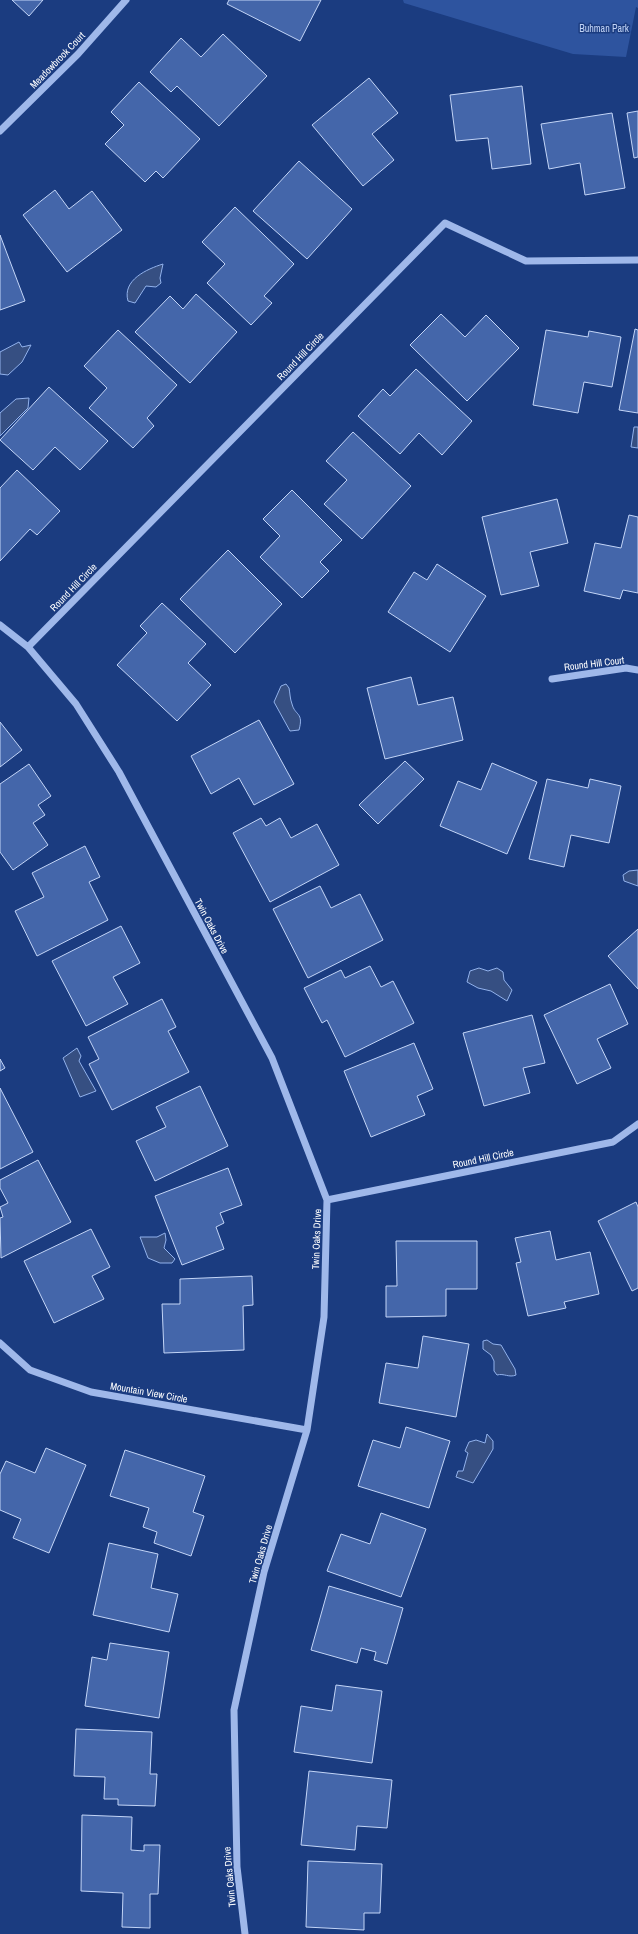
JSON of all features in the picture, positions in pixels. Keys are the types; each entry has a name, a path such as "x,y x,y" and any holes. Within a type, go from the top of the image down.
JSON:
{"street":[{"name":"Meadowbrook Court","path":"0,132 78,54 126,0"},
{"name":"Round Hill Circle","path":"28,647 445,223 526,261 638,260"},
{"name":"Twin Oaks Drive","path":"0,626 28,647 76,704 119,772 272,1058 327,1200 324,1317 307,1430 264,1572 234,1710 236,1867 245,1934"},
{"name":"Round Hill Court","path":"552,679 626,668 638,670"},
{"name":"Round Hill Circle","path":"327,1200 613,1142 638,1124"},
{"name":"Mountain View Circle","path":"0,1343 30,1370 90,1392 307,1430"}],"green space":[{"name":"Buhman Park","path":"403,0 638,0 638,8 636,7 626,57 573,54 404,3"}],"shaded area":[{"path":"163,264 160,278 161,283 156,287 146,286 135,303 128,301 127,294 132,281 143,272"},
{"path":"19,342 22,347 31,345 22,362 8,375 0,374 0,352"},
{"path":"29,398 28,408 0,436 0,413 16,399"},
{"path":"634,427 638,427 638,448 631,447"},
{"path":"286,684 289,688 293,708 300,717 299,730 290,731 274,702 281,686"},
{"path":"638,870 638,886 624,881 623,875 629,871"},
{"path":"479,968 488,971 497,968 503,972 504,980 512,990 507,1001 491,991 478,988 467,982 470,971"},
{"path":"77,1048 81,1056 79,1061 96,1091 80,1097 63,1058"},
{"path":"165,1233 166,1240 164,1248 175,1259 172,1263 160,1263 148,1258 140,1237 157,1237"},
{"path":"487,1340 493,1344 501,1345 515,1369 516,1375 497,1375 494,1371 494,1361 491,1355 483,1349 483,1341"},
{"path":"487,1434 493,1441 493,1449 473,1483 456,1477 458,1471 463,1471 468,1453 465,1451 469,1442 476,1440 485,1443"}],"building":[{"path":"12,0 43,0 29,16"},
{"path":"229,0 321,0 300,41 227,4"},
{"path":"223,34 267,76 219,126 177,86 171,92 150,72 181,38 201,57"},
{"path":"369,78 398,113 372,134 394,160 363,186 312,125"},
{"path":"139,82 200,139 163,178 156,171 145,182 105,144 124,125 111,112"},
{"path":"522,86 531,164 492,169 488,138 456,141 450,95"},
{"path":"638,111 638,157 634,158 627,113"},
{"path":"612,113 625,188 585,195 580,163 549,169 541,124"},
{"path":"299,161 352,209 307,259 253,211"},
{"path":"55,190 69,209 92,191 122,230 67,272 23,215"},
{"path":"235,207 294,264 264,296 272,303 251,325 207,283 225,264 202,242"},
{"path":"0,235 25,301 0,310"},
{"path":"196,294 237,332 190,383 135,332 170,296 183,309"},
{"path":"441,314 465,337 486,315 519,348 467,401 410,345"},
{"path":"635,329 638,330 638,413 619,410"},
{"path":"118,330 177,385 147,418 154,426 133,448 89,408 107,388 84,366"},
{"path":"546,330 588,337 589,331 621,337 612,387 584,382 578,413 533,405"},
{"path":"416,369 472,421 442,455 419,433 400,454 358,416 383,389 390,396"},
{"path":"49,387 108,441 80,470 55,447 33,470 0,440"},
{"path":"353,432 411,486 362,539 324,504 347,480 326,461"},
{"path":"17,470 60,511 37,535 30,529 0,561 0,488"},
{"path":"292,490 342,540 320,562 329,571 302,598 260,557 280,536 263,519"},
{"path":"557,499 568,543 530,552 539,586 501,595 482,517"},
{"path":"629,515 638,517 638,593 623,590 620,599 584,591 595,543 621,548"},
{"path":"228,550 282,604 235,653 180,599"},
{"path":"437,564 486,596 450,652 388,612 414,572 427,580"},
{"path":"162,603 206,644 188,663 211,685 177,721 117,665 147,633 140,626"},
{"path":"411,677 418,705 453,697 463,740 385,759 367,688"},
{"path":"259,720 294,784 254,805 239,778 211,794 191,756"},
{"path":"0,722 22,750 0,767"},
{"path":"405,761 424,779 378,824 359,805"},
{"path":"492,763 537,782 507,854 440,826 458,781 481,790"},
{"path":"29,764 51,796 38,805 45,815 33,823 48,845 13,870 0,852 0,784"},
{"path":"547,779 588,788 590,779 621,786 609,843 571,835 564,867 529,859"},
{"path":"261,818 266,826 280,818 291,838 317,824 339,865 270,902 233,833"},
{"path":"85,846 100,877 89,882 108,920 37,956 15,911 44,897 32,873"},
{"path":"320,886 331,908 360,894 383,940 308,978 273,909"},
{"path":"121,926 140,963 113,977 128,1004 86,1026 52,961"},
{"path":"638,929 638,989 608,956"},
{"path":"370,966 381,987 393,981 414,1023 345,1057 327,1020 322,1023 304,988 341,970 345,978"},
{"path":"610,984 628,1024 597,1039 611,1068 577,1084 544,1015"},
{"path":"162,999 176,1027 168,1031 189,1072 112,1110 89,1064 99,1059 88,1037"},
{"path":"532,1015 545,1063 523,1068 530,1093 484,1106 463,1033"},
{"path":"414,1043 433,1089 417,1096 425,1115 371,1137 344,1071"},
{"path":"0,1059 5,1068 0,1071"},
{"path":"200,1086 228,1146 155,1181 136,1141 166,1127 156,1107"},
{"path":"0,1088 33,1152 0,1169"},
{"path":"38,1160 71,1222 1,1258 0,1218 3,1217 0,1207 8,1203 0,1188 0,1180"},
{"path":"228,1168 242,1205 220,1213 224,1223 216,1227 224,1249 182,1265 155,1196"},
{"path":"636,1202 638,1207 638,1288 632,1291 598,1221"},
{"path":"91,1229 110,1267 92,1276 104,1299 54,1323 24,1261"},
{"path":"550,1231 556,1260 590,1252 599,1294 564,1302 566,1308 528,1316 516,1263 521,1262 515,1238"},
{"path":"396,1241 477,1241 477,1289 446,1289 446,1316 386,1317 386,1286 397,1286"},
{"path":"252,1276 253,1305 243,1306 244,1350 164,1353 162,1304 180,1304 180,1279"},
{"path":"423,1336 469,1344 456,1417 379,1403 386,1363 418,1368"},
{"path":"406,1427 450,1441 429,1508 358,1486 373,1440 400,1448"},
{"path":"46,1448 86,1465 49,1553 13,1538 21,1519 0,1510 0,1474 6,1461 35,1473"},
{"path":"125,1450 205,1476 193,1512 204,1516 191,1556 154,1543 157,1532 143,1527 149,1508 110,1496"},
{"path":"381,1513 426,1529 401,1597 327,1571 341,1534 370,1544"},
{"path":"109,1543 158,1554 151,1588 178,1594 169,1632 93,1615"},
{"path":"329,1586 403,1608 387,1664 374,1660 376,1652 361,1648 357,1663 311,1650"},
{"path":"110,1643 169,1652 159,1718 85,1706 92,1657 107,1660"},
{"path":"336,1685 382,1691 372,1763 294,1752 301,1706 332,1711"},
{"path":"76,1729 152,1732 150,1774 157,1774 155,1806 118,1805 118,1799 104,1799 105,1777 74,1776"},
{"path":"309,1771 392,1780 387,1828 357,1826 355,1850 301,1845"},
{"path":"82,1815 132,1817 131,1850 144,1851 144,1845 160,1845 158,1894 150,1894 150,1928 122,1927 123,1893 81,1891"},
{"path":"308,1861 382,1864 380,1913 364,1913 364,1930 306,1927"}]}
